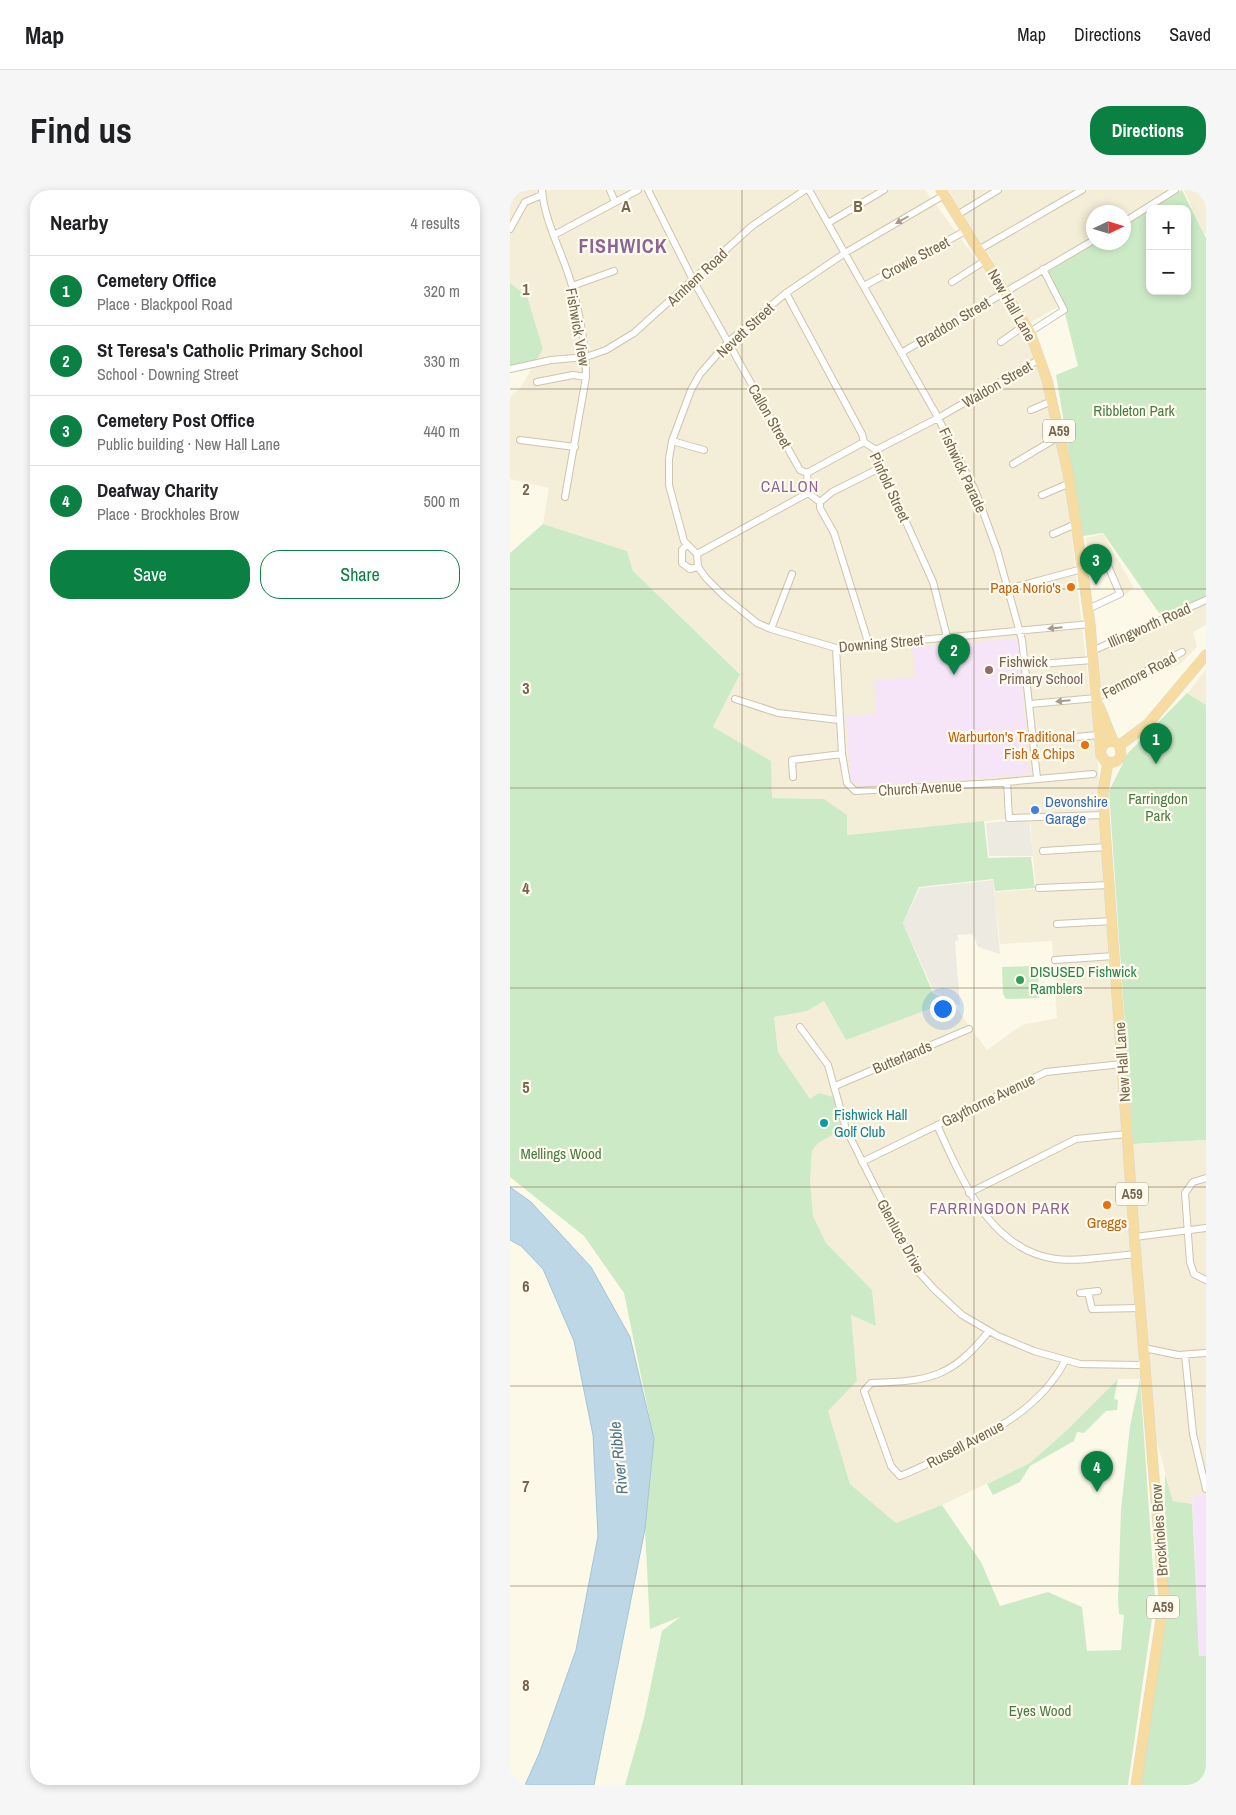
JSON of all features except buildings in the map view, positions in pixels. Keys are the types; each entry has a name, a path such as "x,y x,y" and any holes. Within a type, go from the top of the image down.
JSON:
{"highway":[{"name":"New Hall Lane","path":"943,193 980,249 1004,292 1028,329 1040,359 1052,401 1070,483 1090,624 1098,735"},
{"path":"1110,744 1148,724 1206,655"},
{"name":"New Hall Lane","path":"1096,698 1110,744"},
{"path":"1098,735 1122,752 1120,758 1115,762 1108,762"},
{"name":"A59","path":"1108,762 1102,757 1110,744"},
{"name":"New Hall Lane","path":"1108,762 1103,792 1104,816 1134,1237 1145,1363"},
{"name":"Brockholes Brow","path":"1136,1785 1164,1599 1145,1363"}],"street":[{"path":"610,190 616,202"},
{"path":"554,235 638,190"},
{"name":"Callon Street","path":"648,190 693,280 800,470 807,473"},
{"name":"Arnhem Road","path":"510,368 551,360 586,357 606,350 634,333 752,226 807,190"},
{"name":"Fishwick Parade","path":"807,190 828,223 938,418 975,490 997,550 1020,631 1026,666 1037,778"},
{"path":"828,223 884,190"},
{"path":"957,215 998,190"},
{"path":"980,249 1082,190"},
{"path":"1131,218 1175,190"},
{"path":"510,229 525,202 542,192"},
{"name":"Fishwick View","path":"542,192 554,235 572,286 586,357 586,377 566,497"},
{"name":"Nevett Street","path":"697,554 684,541 669,485 672,442 691,390 700,374 728,342 786,293 845,253 943,193"},
{"name":"Crowle Street","path":"864,286 967,230"},
{"name":"Braddon Street","path":"901,352 1086,245"},
{"path":"952,282 986,260"},
{"path":"1001,342 1064,310 1043,269"},
{"path":"572,286 614,271"},
{"name":"Pinfold Street","path":"786,293 862,434 864,442 876,450 878,469 884,473 933,582 947,637"},
{"name":"Waldon Street","path":"876,450 938,418 1040,359"},
{"path":"537,382 573,375 586,377"},
{"path":"1031,410 1052,401"},
{"path":"1013,464 1060,436"},
{"path":"520,440 575,447"},
{"path":"672,442 704,450"},
{"path":"808,493 807,473 864,442"},
{"path":"820,502 832,492 878,469"},
{"path":"1042,494 1070,483"},
{"path":"808,493 820,502"},
{"path":"687,544 682,550 682,562 690,569 698,567 697,554 808,493"},
{"path":"820,502 820,508 834,533 870,645"},
{"path":"1053,534 1076,524"},
{"path":"1088,609 1120,594 1108,566"},
{"name":"Downing Street","path":"698,567 724,596 757,623 836,648 1090,624"},
{"path":"1008,589 1082,569"},
{"path":"771,629 792,574"},
{"name":"Illingworth Road","path":"1026,666 1092,656 1206,600"},
{"name":"Church Avenue","path":"836,648 842,754 847,783 855,791 1007,782 1093,774"},
{"name":"Fenmore Road","path":"1096,698 1182,652"},
{"path":"1030,704 1096,698"},
{"path":"735,699 778,713 839,720"},
{"path":"1052,739 1098,735"},
{"path":"793,777 792,760 842,754"},
{"path":"1007,782 1009,818 1104,816"},
{"path":"1043,851 1107,847"},
{"path":"1039,888 1110,885"},
{"path":"1058,924 1112,921"},
{"path":"1055,960 1114,956"},
{"name":"Glenluce Drive","path":"800,1027 828,1065 846,1129 916,1269 962,1315 989,1331 1034,1351 1065,1361 1080,1364 1113,1365 1138,1365 1145,1363"},
{"name":"Butterlands","path":"835,1086 969,1029"},
{"name":"Gaythorne Avenue","path":"862,1162 1046,1072 1122,1064"},
{"path":"937,1125 969,1193 989,1220 1008,1238 1049,1258 1081,1259 1136,1254"},
{"path":"969,1193 1076,1139 1127,1134"},
{"path":"1206,1178 1193,1182 1185,1193 1190,1262 1194,1274 1206,1280"},
{"path":"1134,1237 1206,1228"},
{"path":"1080,1293 1098,1291"},
{"path":"1088,1292 1092,1309 1140,1308"},
{"name":"Russell Avenue","path":"989,1331 971,1354 946,1373 914,1382 872,1383 864,1391 891,1466 900,1476 988,1434 1021,1412 1038,1398 1056,1378 1065,1361"},
{"path":"1144,1348 1184,1355 1206,1353"},
{"path":"1184,1355 1193,1434 1206,1489"}],"shaded area":[{"path":"510,190 925,190 1025,325 1060,436 1098,764 1124,1145 1206,1140 1206,1493 1192,1497 1192,1504 1173,1501 1140,1379 1118,1379 1067,1430 1030,1463 942,1505 896,1523 850,1484 828,1411 857,1381 851,1315 876,1326 872,1290 826,1243 813,1216 810,1182 812,1151 818,1143 842,1130 810,1099 778,1052 774,1017 807,1011 824,1001 846,1040 951,1001 987,1050 1022,1025 1057,1018 1052,941 1000,944 994,892 1036,889 1030,821 1048,815 846,835 824,799 772,798 771,761 713,728 740,673 633,571 627,551 543,524 549,488 510,479 510,397 521,387 543,349 527,296 510,283"},
{"path":"948,190 1177,190 1152,205 1146,205 1146,209 1131,218 1131,205 1086,205 1086,242 1039,268 1058,307 1031,322"},
{"path":"1184,190 1206,190 1206,233 1204,234 1191,205"},
{"path":"1103,534 1134,588 1123,596 1105,558 1089,564 1086,538"},
{"path":"1206,603 1206,625 1193,632 1197,647 1180,664 1128,683 1101,697 1099,652"},
{"path":"1018,638 1029,774 859,787 850,779 846,716 876,714 874,680 915,677 912,647"},
{"path":"1206,669 1206,705 1188,693"},
{"path":"1029,819 1033,856 989,856 986,823"},
{"path":"993,880 1000,954 978,947 973,934 957,935 959,940 955,941 960,1006 934,992 903,923 920,888"},
{"path":"1206,1493 1206,1656 1199,1656 1192,1497"}],"green space":[{"name":"Ribbleton Park","path":"1182,190 1190,205 1157,205"},
{"name":"Ribbleton Park","path":"1191,208 1206,238 1206,596 1171,612 1159,613 1103,533 1083,536 1056,375 1078,366 1063,305 1046,270 1086,246 1086,250 1131,250 1131,221 1146,211 1146,295 1191,295"},
{"path":"510,283 527,296 543,349 535,363 510,369"},
{"path":"543,524 627,551 633,571 740,674 713,727 771,761 772,798 824,799 847,815 847,835 984,821 988,858 1031,857 1035,888 995,891 993,879 919,887 903,923 933,993 951,1001 846,1040 824,1001 807,1011 774,1017 778,1052 810,1099 819,1093 833,1097 842,1130 818,1143 812,1151 810,1182 813,1216 826,1243 872,1290 876,1326 851,1315 857,1381 828,1411 850,1484 896,1523 942,1505 981,1562 1000,1606 1048,1592 1082,1607 1087,1651 1121,1650 1124,1615 1119,1614 1118,1600 1121,1510 1130,1426 1140,1379 1155,1598 1128,1785 625,1785 644,1718 662,1631 680,1617 650,1629 645,1529 654,1439 624,1293 584,1236 510,1177 510,553"},
{"name":"Farringdon Park","path":"1187,693 1206,705 1206,1140 1133,1144 1109,791 1128,753"},
{"name":"DISUSED Fishwick Ramblers","path":"1038,966 1039,998 1006,999 1003,994 1002,967"},
{"path":"1118,1379 1114,1399 1118,1400 1117,1410 1106,1411 1084,1433 1077,1432 1074,1441 1030,1466 1020,1482 993,1495 987,1484 1030,1463 1067,1430"},
{"path":"1165,1474 1173,1501 1192,1504 1199,1656 1206,1656 1206,1785 1139,1785 1164,1599"}],"water":[{"name":"River Ribble","path":"510,1187 531,1202 591,1267 630,1337 654,1439 645,1529 594,1785 525,1785 539,1754 576,1650 598,1536 593,1435 574,1341 543,1269 521,1246 510,1240"}],"place":[{"name":"Cemetery Post Office","path":"1096,585"},
{"name":"Papa Norio's","path":"1071,587"},
{"name":"Fishwick Primary School","path":"989,670"},
{"name":"St Teresa's Catholic Primary School","path":"954,675"},
{"name":"Warburton's Traditional Fish & Chips","path":"1085,745"},
{"name":"Cemetery Office","path":"1156,764"},
{"name":"Devonshire Garage","path":"1035,810"},
{"name":"DISUSED Fishwick Ramblers","path":"1020,980"},
{"name":"Fishwick Hall Golf Club","path":"824,1123"},
{"name":"Greggs","path":"1107,1205"},
{"name":"Deafway Charity","path":"1097,1492"}],"district":[{"name":"FISHWICK","path":"623,245"},
{"name":"CALLON","path":"790,486"},
{"name":"FARRINGDON PARK","path":"1000,1208"}],"park label":[{"name":"Mellings Wood","path":"561,1153"},
{"name":"Eyes Wood","path":"1040,1710"}]}
